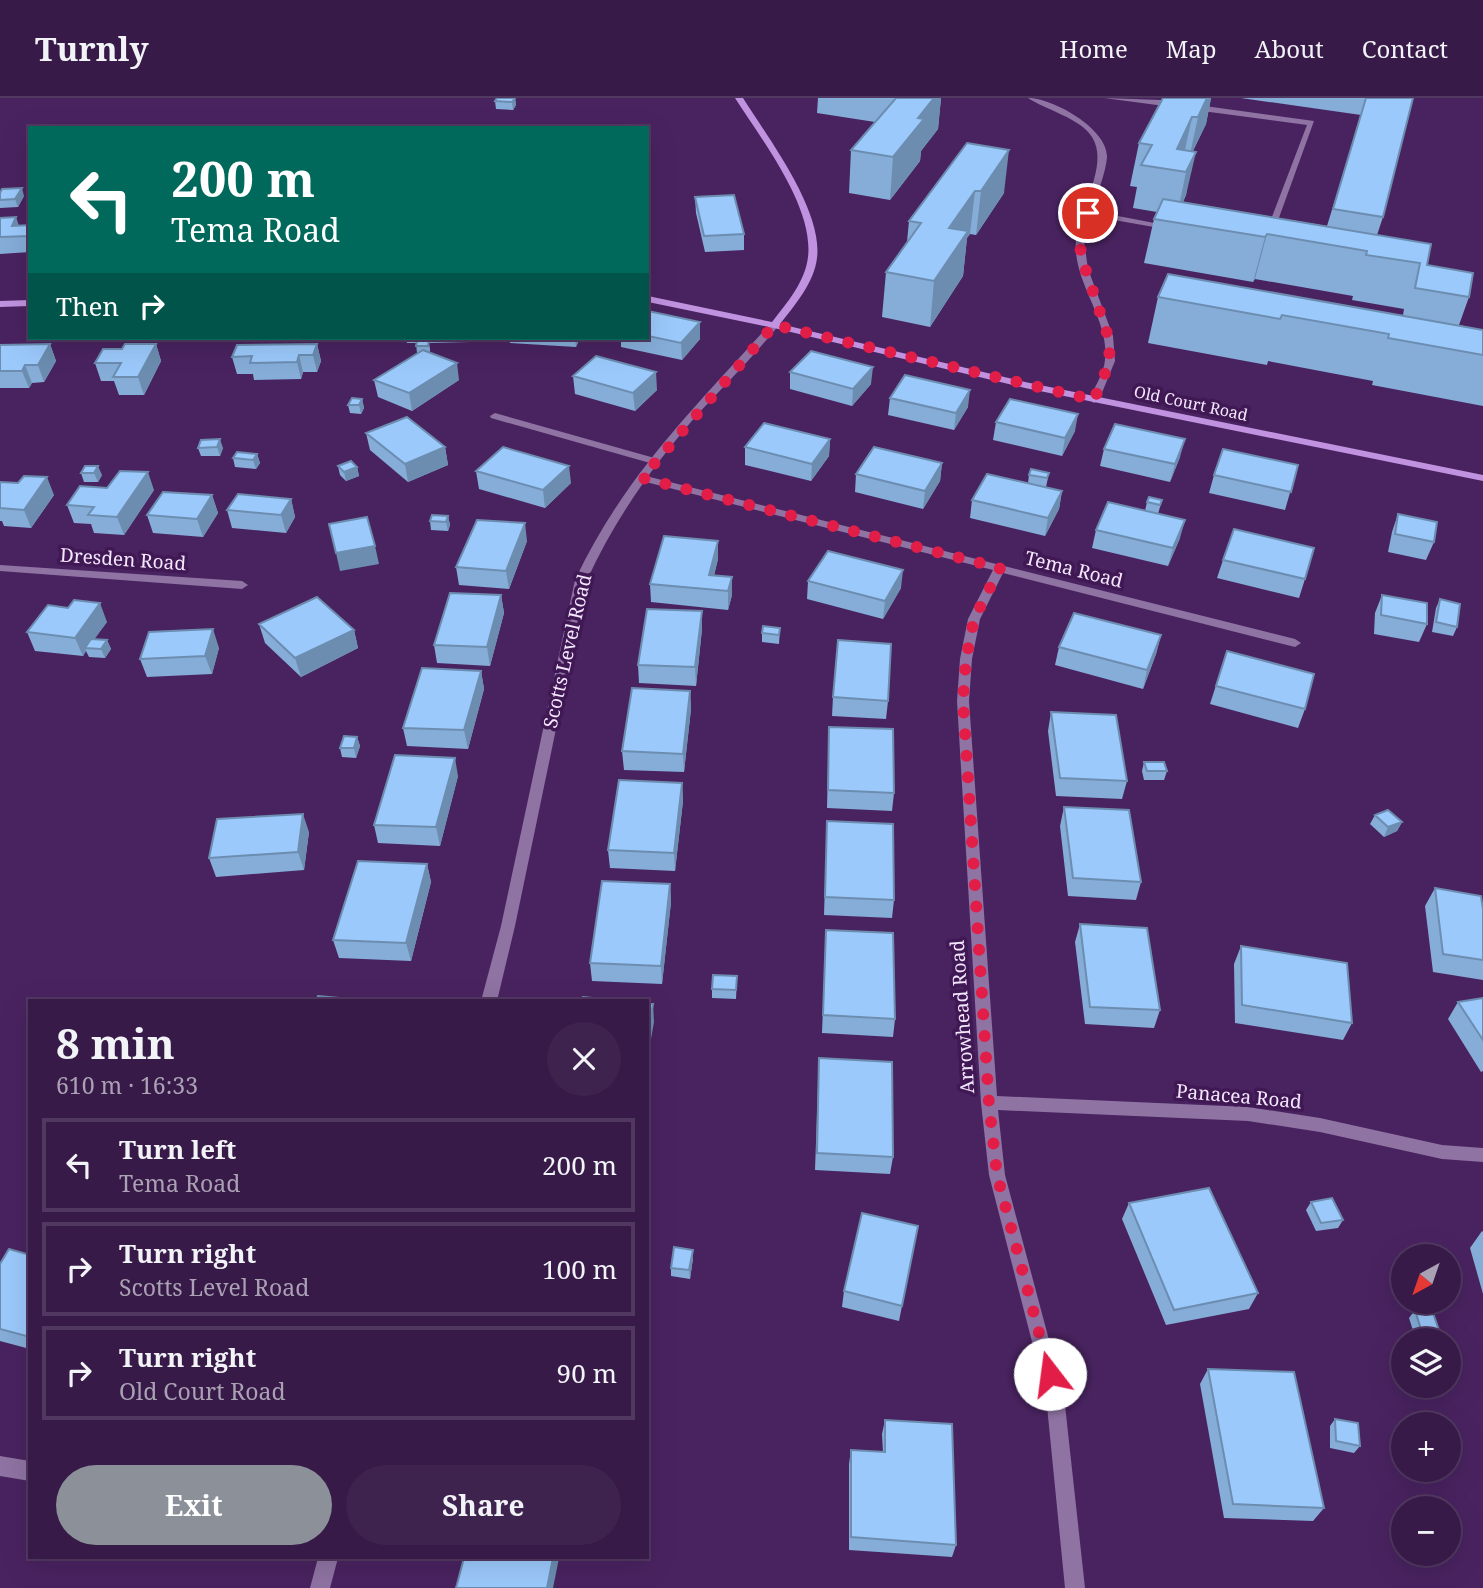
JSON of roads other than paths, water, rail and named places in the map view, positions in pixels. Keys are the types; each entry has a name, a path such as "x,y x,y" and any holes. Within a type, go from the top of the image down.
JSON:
{"main road":[{"name":"Scotts Level Road","path":"738,98 803,205 814,243 806,277 793,302 774,325"},
{"name":"Old Court Road","path":"649,299 774,325 1094,400 1483,478"},
{"path":"0,304 28,303"}],"street":[{"path":"1032,98 1084,126 1100,145 1103,156 1080,241 1081,256 1108,336 1110,361 1094,400"},
{"path":"1045,103 1063,98"},
{"path":"1108,98 1161,102 1311,123 1266,243"},
{"path":"1088,213 1181,229"},
{"name":"Scotts Level Road","path":"490,999 508,926 581,580 600,536 654,461 774,325"},
{"path":"495,416 654,461"},
{"name":"Tema Road","path":"642,478 1294,643"},
{"name":"Dresden Road","path":"0,568 242,585"},
{"name":"Arrowhead Road","path":"1000,568 974,619 966,659 963,701 989,1104 997,1175 1055,1395 1075,1588"},
{"name":"Panacea Road","path":"989,1104 1248,1114 1320,1125 1441,1152 1483,1154"},
{"path":"0,1466 28,1471"},
{"path":"320,1588 328,1559"}]}
